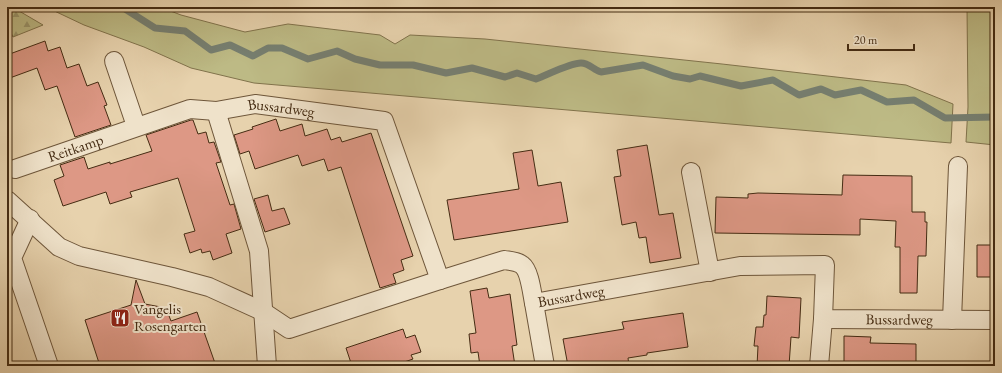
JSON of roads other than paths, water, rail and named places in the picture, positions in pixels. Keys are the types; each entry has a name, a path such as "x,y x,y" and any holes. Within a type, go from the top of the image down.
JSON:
{"street":[{"path":"114,61 136,126"},
{"name":"Bussardweg","path":"216,111 255,104 384,121 440,280"},
{"name":"Reitkamp","path":"15,169 136,126 190,109 216,111"},
{"path":"216,111 259,251 267,366"},
{"name":"Bussardweg","path":"952,320 958,166"},
{"path":"691,172 710,272"},
{"path":"7,200 30,219 10,259 49,366"},
{"name":"Bussardweg","path":"30,219 59,247 79,256 209,287 262,311 289,329 504,260 514,261 523,265 527,272 534,304 740,266 825,265 823,319 995,320"},
{"path":"534,304 545,366"},
{"path":"819,366 823,319"}],"waterway":[{"path":"122,7 155,28 185,31 211,50 230,45 253,56 268,48 282,48 308,59 337,51 355,59 380,65 413,65 446,73 472,68 505,77 517,73 536,79 565,67 581,63 587,64 601,72 643,65 673,76 690,79 700,76 741,86 773,80 799,95 821,89 835,95 861,90 887,102 914,100 945,118 995,117"}],"place":[{"name":"Vangelis Rosengarten","path":"120,318"}]}
